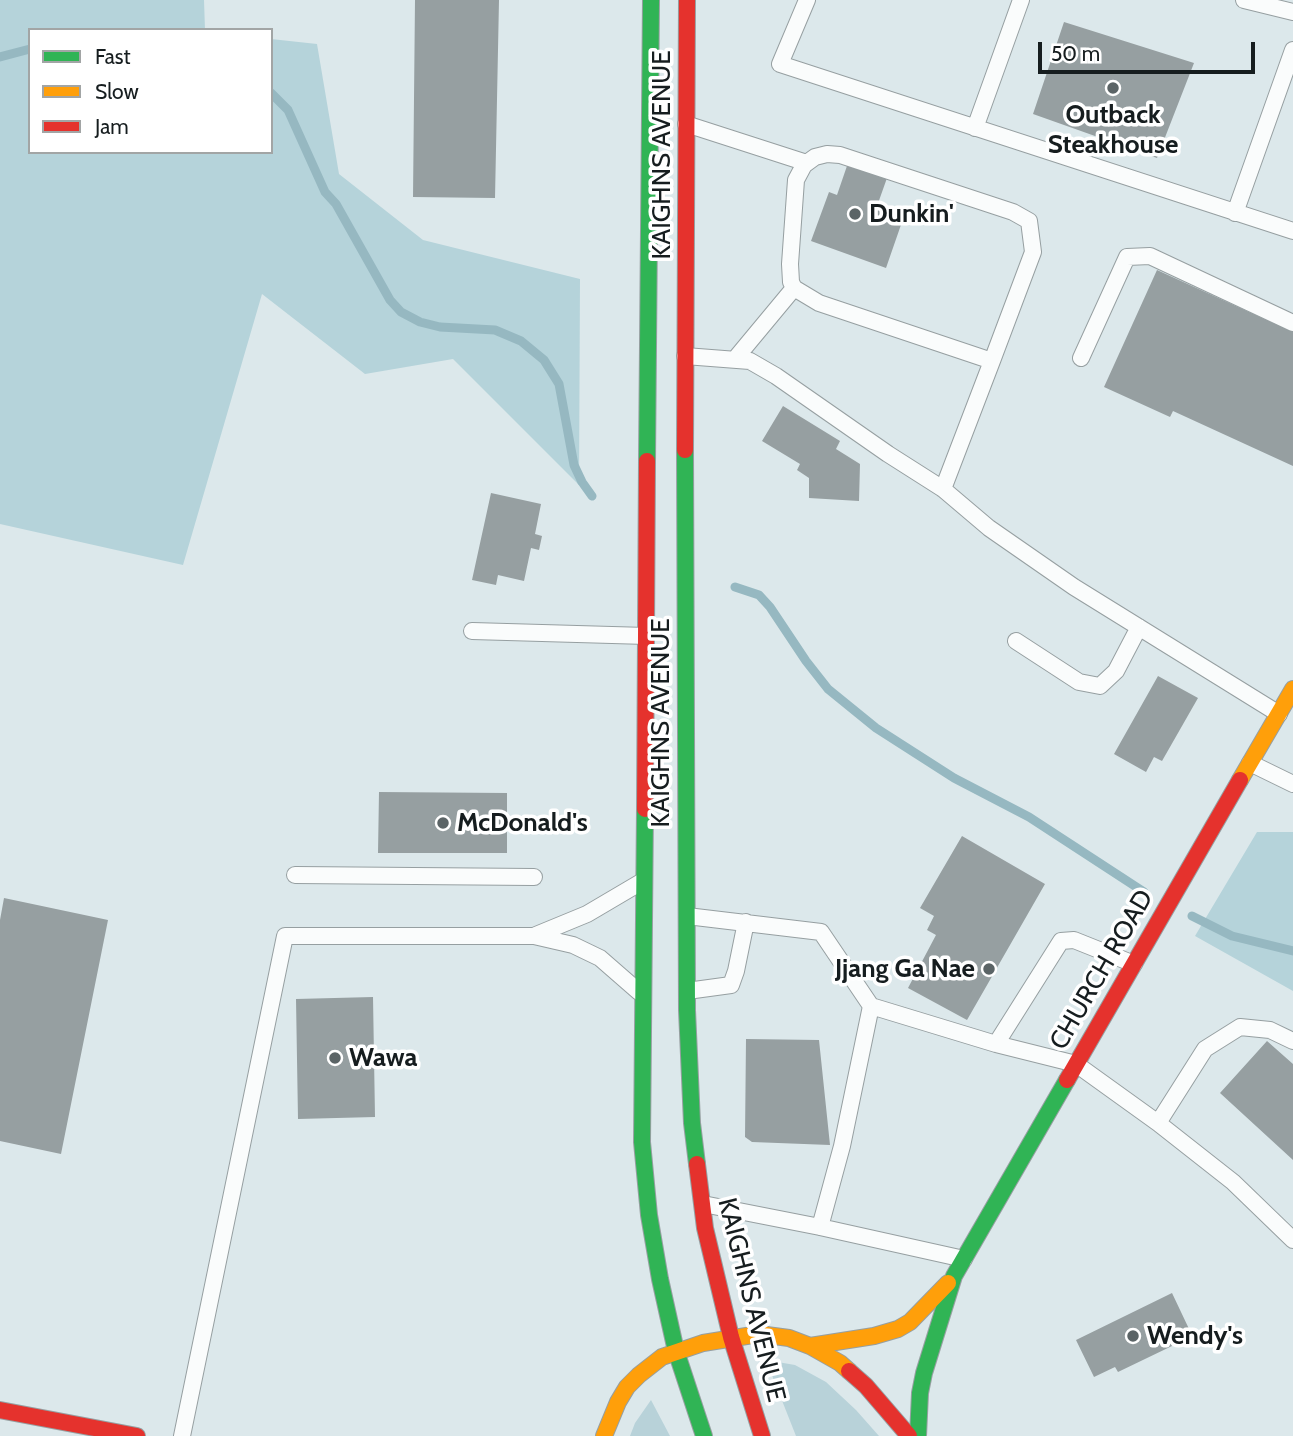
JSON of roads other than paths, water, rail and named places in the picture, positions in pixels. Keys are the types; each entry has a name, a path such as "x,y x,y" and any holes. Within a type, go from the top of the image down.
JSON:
{"main road":[{"name":"KAIGHNS AVENUE","path":"651,0 642,1142 645,1188 654,1248 676,1351 704,1436"},
{"name":"KAIGHNS AVENUE","path":"690,3 686,124 684,556 687,991 692,1123 700,1204 714,1273 762,1436"},
{"name":"CHURCH ROAD","path":"810,1346 874,1336 898,1329 910,1322 954,1276 1293,689"},
{"name":"CHURCH ROAD","path":"918,1436 924,1373 954,1276"},
{"name":"CHURCH ROAD","path":"606,1431 623,1395 639,1375 662,1357 731,1337 775,1335 810,1346 840,1363 909,1436"},
{"path":"0,1410 137,1436"},
{"path":"591,1436 606,1431"}],"lane":[{"path":"807,0 780,64 1293,231"},
{"path":"975,128 1021,0"},
{"path":"1244,0 1293,12"},
{"path":"1235,212 1293,50"},
{"path":"686,124 807,163"},
{"path":"943,489 992,361 1033,252 1029,221 1013,212 840,155 827,154 815,157 807,163 796,180 790,264 794,288 819,303 992,361"},
{"path":"1081,358 1126,257 1150,256 1293,323"},
{"path":"735,359 794,288"},
{"path":"685,356 750,361 776,376 943,489 989,528 1074,587 1279,714"},
{"path":"1016,641 1079,682 1100,686 1116,671 1139,627"},
{"path":"472,631 647,636"},
{"path":"1250,762 1293,784"},
{"path":"295,874 534,877"},
{"path":"534,936 587,914 645,879"},
{"path":"687,916 821,932 871,1006 996,1044 1076,1064 1158,1123 1233,1182 1293,1240"},
{"path":"687,991 731,985 746,922"},
{"path":"182,1436 285,936 534,936 573,945 600,958 643,997"},
{"path":"996,1044 1061,941 1074,940 1134,964"},
{"path":"820,1227 842,1146 871,1006"},
{"path":"1158,1123 1205,1049 1240,1027 1270,1030 1293,1041"},
{"path":"700,1204 964,1259"}],"waterway":[{"path":"0,57 28,50"},
{"path":"273,95 288,110 325,192 336,204 390,300 401,312 420,322 440,327 495,330 521,341 544,360 559,384 574,465 592,496"},
{"path":"735,587 759,595 828,689 876,728 954,778 1029,817 1144,892"},
{"path":"1192,916 1232,936 1293,951"}],"place":[{"name":"Outback Steakhouse","path":"1113,88"},
{"name":"Dunkin'","path":"855,214"},
{"name":"McDonald's","path":"443,823"},
{"name":"Jjang Ga Nae","path":"989,969"},
{"name":"Wawa","path":"335,1058"},
{"name":"Wendy's","path":"1133,1336"}]}
